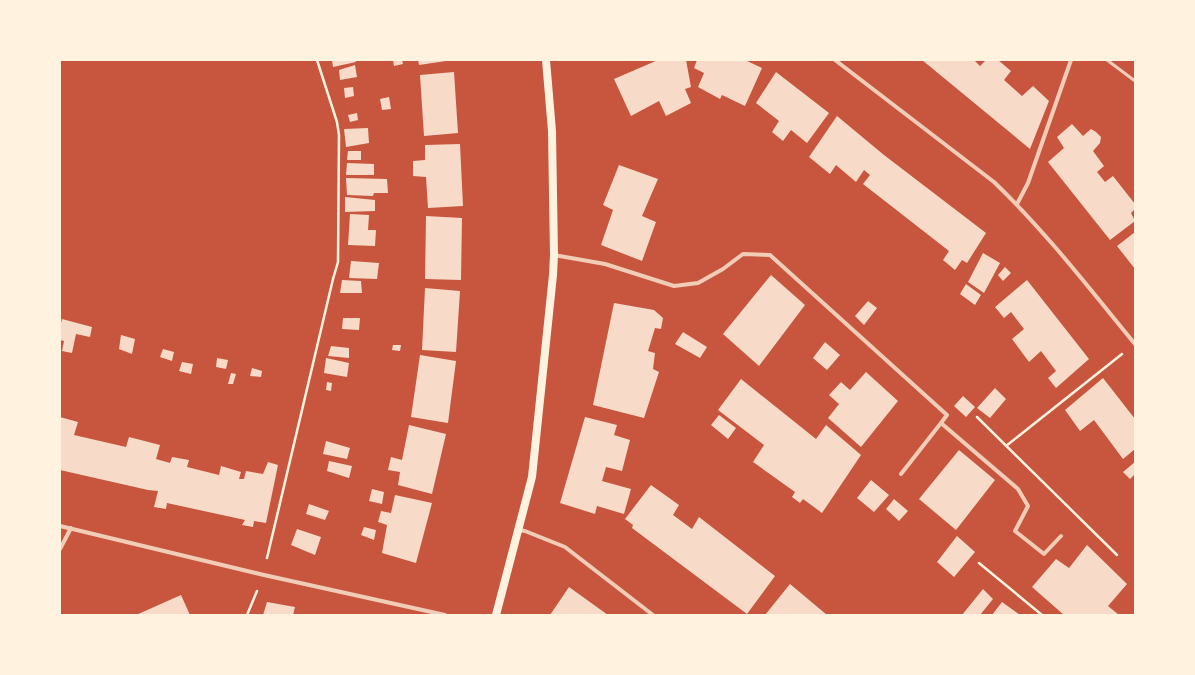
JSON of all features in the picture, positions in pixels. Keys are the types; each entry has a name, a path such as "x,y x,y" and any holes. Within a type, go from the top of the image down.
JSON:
{"main road":[{"path":"496,615 532,477 554,255 552,131 546,60"}],"street":[{"path":"835,60 994,182 1043,232 1135,344"},
{"path":"1017,204 1028,183 1071,60"},
{"path":"554,255 606,264 674,286 698,283 723,269 743,254 770,255 948,415 901,474"},
{"path":"941,423 1018,489 1028,506 1015,531 1044,554 1061,536"},
{"path":"60,526 264,575 444,615"},
{"path":"60,549 71,528"},
{"path":"518,530 565,547 653,615"}],"lane":[{"path":"1107,60 1135,81"}],"path":[{"path":"247,615 264,575 338,262 339,135 337,122 317,60"},
{"path":"1006,446 1135,344"},
{"path":"977,417 1117,555"},
{"path":"979,563 1042,615"}],"building":[{"path":"332,60 355,60 356,62 333,67"},
{"path":"393,60 402,60 403,64 394,66"},
{"path":"418,60 446,60 446,61 419,65"},
{"path":"658,60 686,60 691,87 685,89 691,103 666,116 659,101 631,116 614,79"},
{"path":"697,60 745,60 762,68 745,106 722,95 720,99 698,87 704,73 694,68"},
{"path":"922,60 974,60 980,66 986,60 998,60 1011,71 1004,80 1022,96 1033,86 1049,101 1030,149"},
{"path":"355,65 357,77 340,80 339,70"},
{"path":"454,72 458,133 424,136 420,75"},
{"path":"776,72 829,113 807,143 791,130 783,141 772,132 779,121 756,103"},
{"path":"353,87 354,96 345,98 344,88"},
{"path":"389,97 391,109 382,110 380,99"},
{"path":"357,113 358,120 350,122 348,115"},
{"path":"837,116 884,155 986,233 967,263 962,260 955,270 943,260 949,251 863,184 870,175 864,170 856,182 836,165 830,174 809,157"},
{"path":"1072,124 1083,136 1091,129 1101,137 1100,143 1093,151 1104,166 1097,172 1105,182 1113,176 1135,204 1135,209 1131,213 1135,221 1110,240 1048,162 1064,148 1057,137"},
{"path":"368,128 369,143 346,147 344,129"},
{"path":"460,144 463,206 428,208 426,177 413,176 413,161 425,160 425,145"},
{"path":"348,151 361,151 361,160 347,160"},
{"path":"347,163 374,164 374,175 346,175"},
{"path":"619,165 658,179 642,216 656,222 642,261 601,245 613,210 603,205"},
{"path":"346,178 387,179 388,193 374,193 373,196 347,195"},
{"path":"345,197 375,200 375,211 345,212"},
{"path":"350,214 369,215 368,230 376,230 375,246 348,245"},
{"path":"426,216 462,218 461,280 425,279"},
{"path":"1135,232 1135,269 1117,246"},
{"path":"983,253 1000,263 984,293 968,282"},
{"path":"351,261 379,263 377,279 349,278"},
{"path":"1005,267 1011,273 1003,281 998,275"},
{"path":"771,275 805,305 759,366 723,334"},
{"path":"342,280 361,281 362,293 340,293"},
{"path":"1027,280 1089,359 1056,388 1048,378 1056,371 1041,351 1029,362 1012,339 1024,329 1011,312 1004,318 995,307"},
{"path":"966,284 981,295 975,305 960,294"},
{"path":"425,288 460,291 456,352 422,350"},
{"path":"868,301 877,308 864,325 855,316"},
{"path":"614,303 654,310 663,318 661,329 655,328 648,351 655,353 653,369 659,372 644,418 593,405"},
{"path":"343,318 360,318 359,330 342,329"},
{"path":"62,319 92,327 90,337 76,334 72,353 62,351 64,341 60,340 60,327"},
{"path":"683,332 707,347 700,358 675,344"},
{"path":"121,335 135,339 132,354 119,349"},
{"path":"825,342 840,355 827,370 813,358"},
{"path":"393,345 401,345 400,351 392,350"},
{"path":"331,346 349,348 349,358 328,356"},
{"path":"163,349 174,352 172,361 160,357"},
{"path":"420,355 456,361 448,423 411,417"},
{"path":"217,358 228,360 226,369 216,367"},
{"path":"326,358 349,363 347,377 324,373"},
{"path":"182,362 193,364 191,374 179,371"},
{"path":"252,368 262,371 261,377 250,376"},
{"path":"866,372 898,401 861,447 828,418 839,404 829,395 841,382 850,390"},
{"path":"231,373 236,374 233,384 228,384"},
{"path":"1103,378 1135,419 1135,449 1123,459 1094,420 1080,431 1065,410"},
{"path":"741,379 816,439 826,425 861,455 822,513 803,499 800,503 792,497 795,492 753,462 764,445 718,410"},
{"path":"327,382 332,383 331,391 326,390"},
{"path":"995,388 1006,399 990,418 977,408"},
{"path":"963,396 975,407 966,417 954,406"},
{"path":"719,415 736,428 728,439 711,425"},
{"path":"60,417 78,422 74,435 126,447 129,437 160,445 156,459 170,463 172,457 189,460 187,467 219,475 221,466 241,472 239,479 244,479 246,471 263,474 268,462 278,465 266,523 254,521 253,527 242,525 245,520 167,503 166,509 154,507 158,491 60,470"},
{"path":"585,417 617,425 614,435 630,440 622,471 606,467 602,481 631,489 624,514 597,506 595,514 560,503"},
{"path":"409,425 446,434 432,494 398,485 400,472 388,470 391,457 402,460"},
{"path":"326,441 350,448 347,459 323,454"},
{"path":"959,450 995,480 956,530 919,499"},
{"path":"329,461 352,466 349,478 327,471"},
{"path":"1135,462 1135,474 1130,479 1123,472"},
{"path":"871,480 889,495 874,512 857,498"},
{"path":"651,485 679,505 673,515 692,529 699,517 775,576 747,614 632,528 633,525 625,519"},
{"path":"372,489 384,492 382,504 369,501"},
{"path":"395,495 432,503 416,563 382,553 387,525 378,522 381,511 391,513"},
{"path":"894,499 908,511 899,521 886,509"},
{"path":"309,504 329,511 325,520 306,514"},
{"path":"364,527 376,530 374,540 361,535"},
{"path":"297,529 321,537 315,555 291,545"},
{"path":"957,536 975,552 954,577 937,562"},
{"path":"1087,545 1127,584 1108,606 1119,615 1064,615 1032,587 1056,559 1069,568"},
{"path":"790,584 827,615 765,615"},
{"path":"569,587 608,615 550,615"},
{"path":"983,589 993,599 980,615 962,615"},
{"path":"181,595 190,615 136,615"},
{"path":"267,602 295,607 293,615 263,615"},
{"path":"1002,602 1020,615 992,615"}]}
